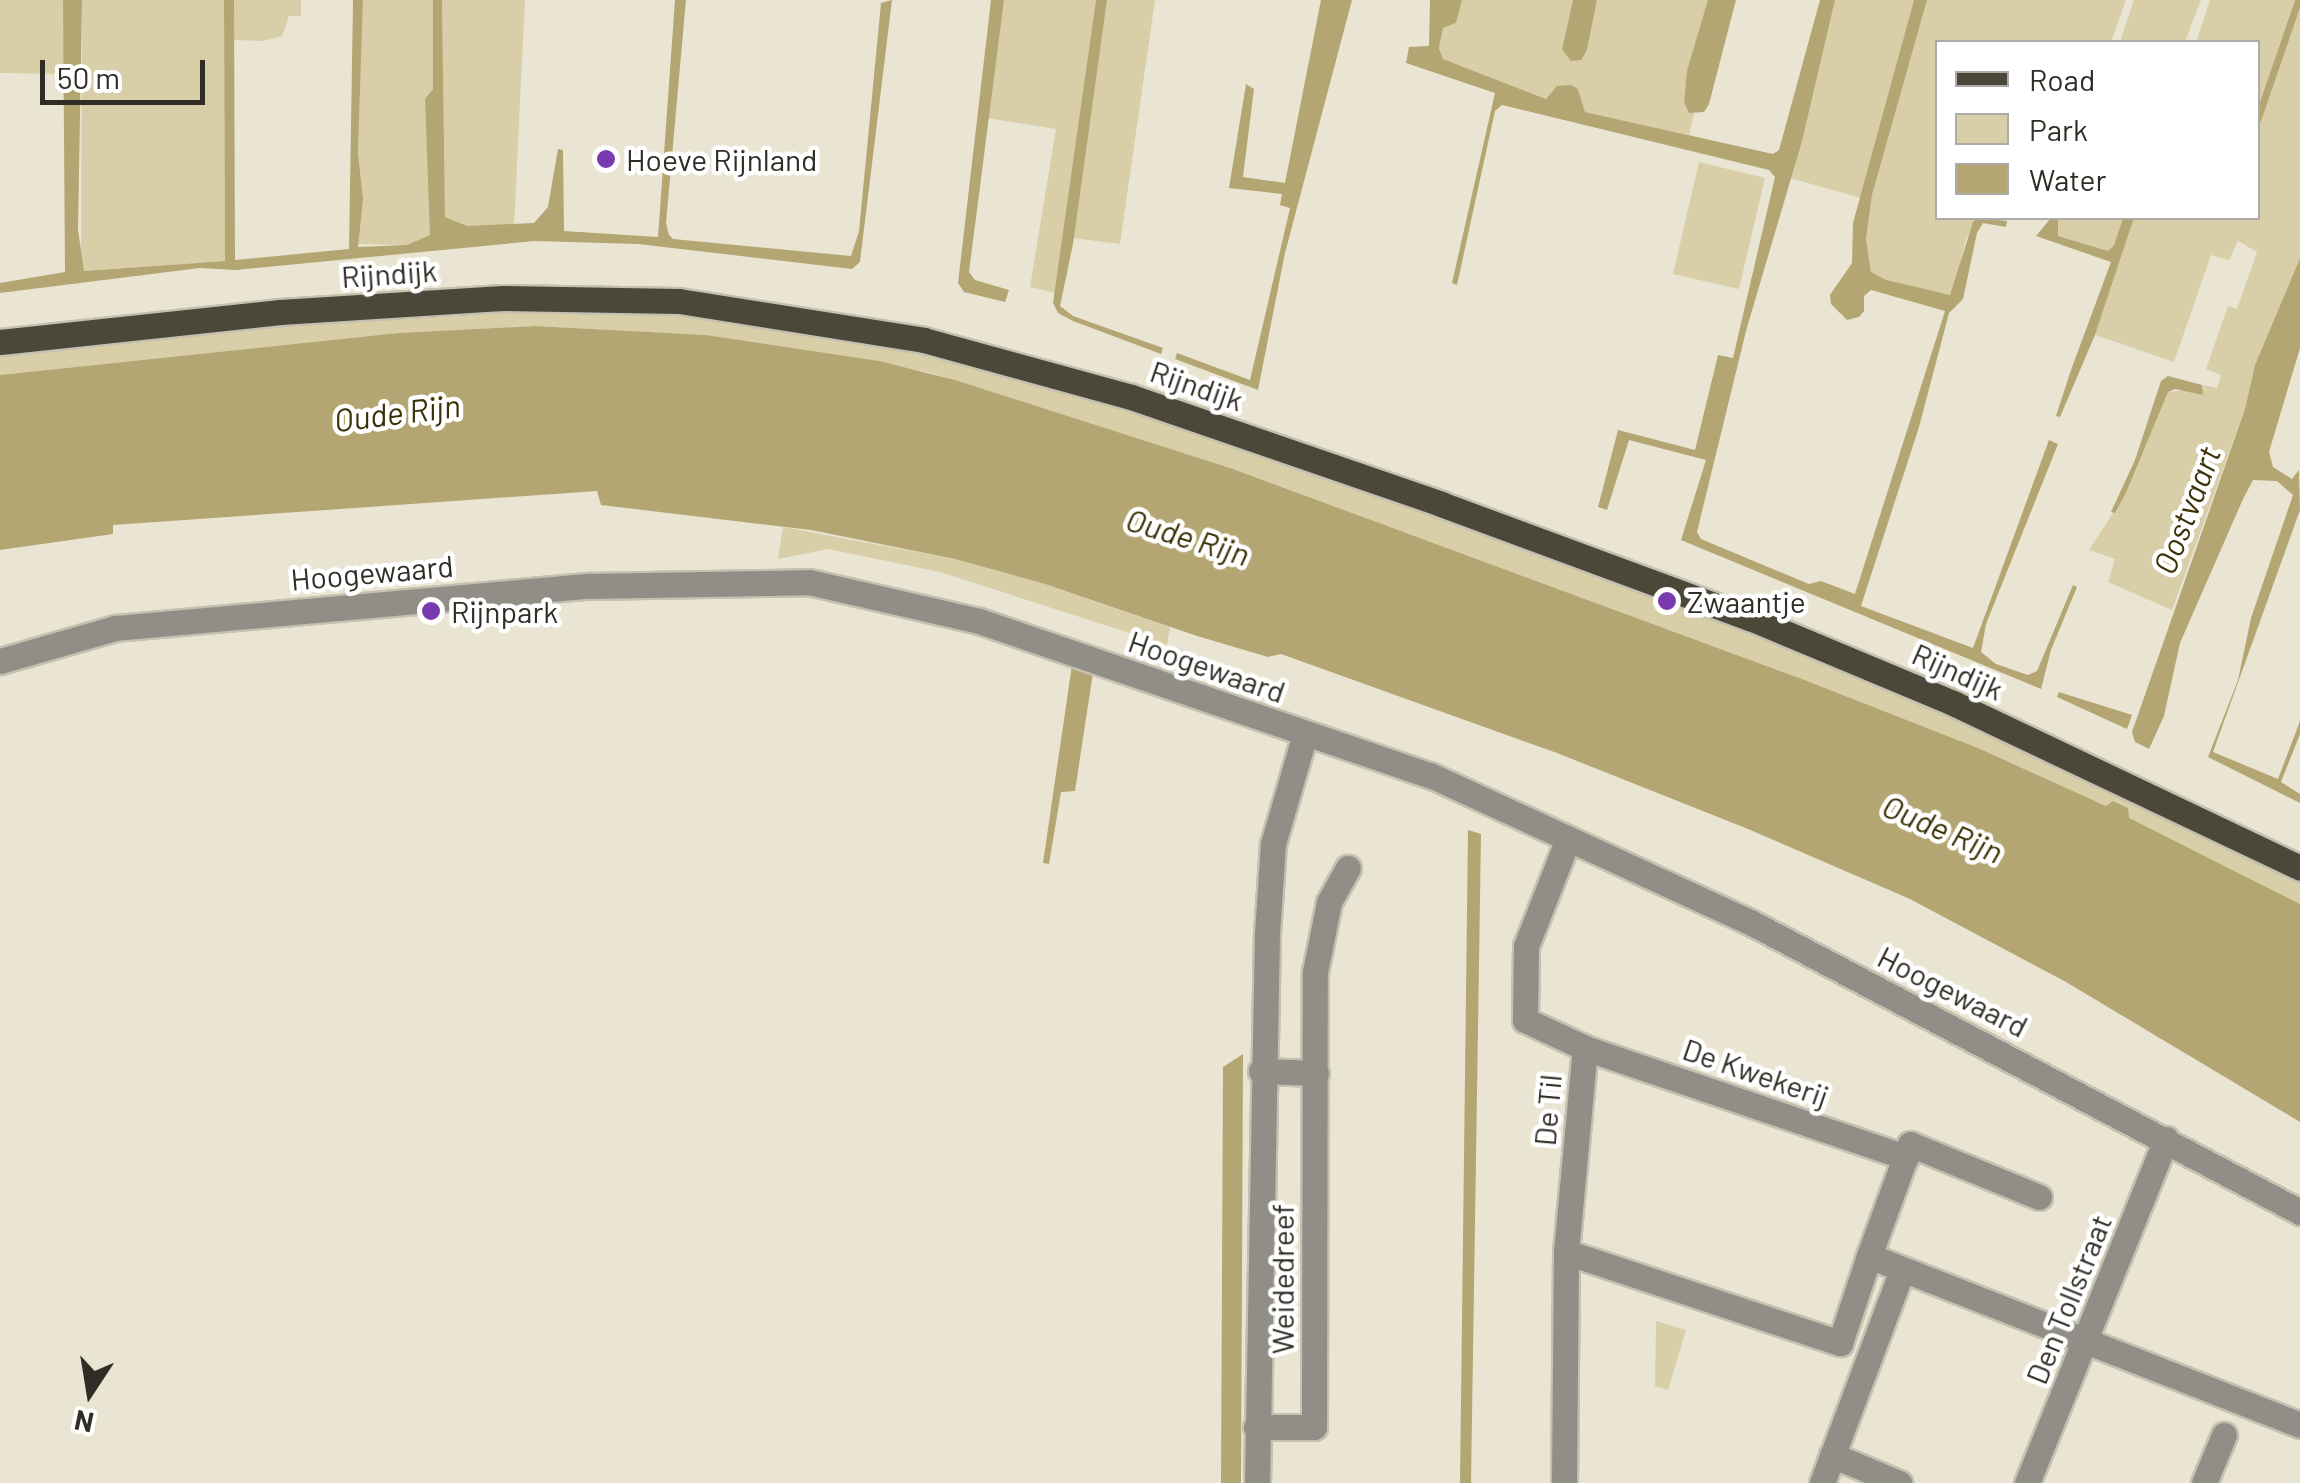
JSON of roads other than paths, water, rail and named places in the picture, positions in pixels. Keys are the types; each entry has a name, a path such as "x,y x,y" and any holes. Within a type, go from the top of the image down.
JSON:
{"main road":[{"name":"Rijndijk","path":"0,342 280,312 504,298 679,301 924,340 1131,396 1750,618 1953,703 2300,868"}],"street":[{"name":"Hoogewaard","path":"0,660 134,626 588,586 809,582 979,621 1430,775 1752,923 2300,1212"},
{"name":"Weidedreef","path":"1257,1483 1261,1070 1273,844 1305,734"},
{"name":"De Til","path":"1564,1483 1566,1252 1585,1048 1524,1020 1526,946 1568,838"},
{"name":"Weidedreef","path":"1256,1427 1314,1427 1316,972 1329,902 1348,868"},
{"name":"De Kwekerij","path":"1585,1048 1906,1157 1910,1144 2039,1197"},
{"path":"1261,1070 1316,1073"},
{"name":"Den Tollstraat","path":"2027,1483 2166,1139"},
{"path":"1566,1252 1840,1343 1906,1157"},
{"path":"1870,1256 2300,1425"},
{"path":"1822,1483 1902,1270"},
{"path":"2204,1483 2224,1435"},
{"path":"1832,1456 1899,1483"}],"water":[{"path":"63,0 82,0 78,230 84,271 225,261 224,0 234,0 235,260 349,249 353,0 363,0 358,153 363,199 358,247 407,245 430,235 425,99 433,89 433,0 442,0 445,217 467,226 534,223 548,207 558,149 563,150 564,231 658,237 675,0 686,0 666,223 669,235 673,239 851,256 859,231 881,3 892,0 860,262 852,269 638,244 535,241 236,270 200,268 0,293 0,283 65,272"},
{"path":"991,0 1004,0 969,272 975,280 1009,290 1005,302 964,292 958,283"},
{"path":"1096,0 1107,0 1073,244 1060,306 1073,316 1163,348 1161,354 1073,321 1058,313 1053,303"},
{"path":"1321,0 1352,0 1285,253 1258,390 1175,359 1177,353 1250,380 1290,208 1280,205 1282,194 1229,188 1246,84 1254,89 1243,177 1285,183"},
{"path":"1430,0 1462,0 1456,23 1443,28 1439,48 1443,59 1546,99 1557,86 1571,85 1578,89 1585,112 1773,154 1779,150 1820,0 1835,0 1802,141 1746,331 1697,532 1701,539 1809,584 1821,581 1855,594 1945,311 1871,290 1864,296 1864,311 1847,320 1831,304 1830,295 1852,263 1853,223 1914,0 1927,0 1872,195 1866,239 1871,272 1886,280 1950,295 1973,222 2007,221 2006,227 1983,223 1977,233 1963,299 1949,313 1919,427 1861,606 1973,648 2049,440 2058,444 1986,624 1981,652 1996,664 2028,675 2037,671 2073,585 2077,587 2051,650 2041,689 1681,540 1706,460 1629,440 1607,510 1598,507 1618,430 1695,450 1718,355 1733,358 1775,177 1769,170 1502,105 1495,111 1457,285 1452,283 1495,93 1406,63 1409,47 1429,46"},
{"path":"1573,0 1597,0 1587,50 1581,60 1571,61 1562,49"},
{"path":"1708,0 1736,0 1709,104 1704,112 1689,113 1684,102 1687,71"},
{"path":"2295,0 2300,0 2260,124 2260,102"},
{"path":"2049,220 2058,220 2058,236 2108,251 2122,220 2133,220 2095,335 2060,417 2056,416 2071,370 2111,262 2036,236"},
{"path":"2300,258 2300,348 2269,452 2273,467 2292,479 2299,470 2300,510 2213,752 2278,779 2300,721 2300,734 2281,782 2300,794 2300,803 2208,757 2238,680 2251,618 2293,495 2277,481 2253,480 2243,499 2180,643 2164,716 2149,749 2135,742 2132,732 2245,409 2255,365"},
{"name":"Oude Rijn","path":"535,326 706,335 879,361 955,380 1233,469 1802,679 1978,748 2106,806 2113,801 2128,808 2129,818 2300,904 2300,1122 2066,982 1910,899 1748,829 1557,753 1281,654 1268,657 1045,584 955,559 811,530 601,505 597,491 113,525 113,534 0,550 0,375 398,333"},
{"path":"2168,376 2202,385 2203,395 2175,389 2168,392 2126,493 2115,513 2111,512 2135,460 2161,381"},
{"path":"1073,658 1094,666 1075,791 1061,792 1049,864 1043,863"},
{"path":"2059,692 2132,715 2127,729 2057,697"},
{"path":"1468,830 1481,834 1471,1483 1460,1483"},
{"path":"1243,1054 1241,1483 1221,1483 1223,1067"}],"place":[{"name":"Hoeve Rijnland","path":"606,159"},
{"name":"Zwaantje","path":"1667,601"},
{"name":"Rijnpark","path":"431,611"}],"water label":[{"name":"Oostvaart","path":"2186,510"}]}
